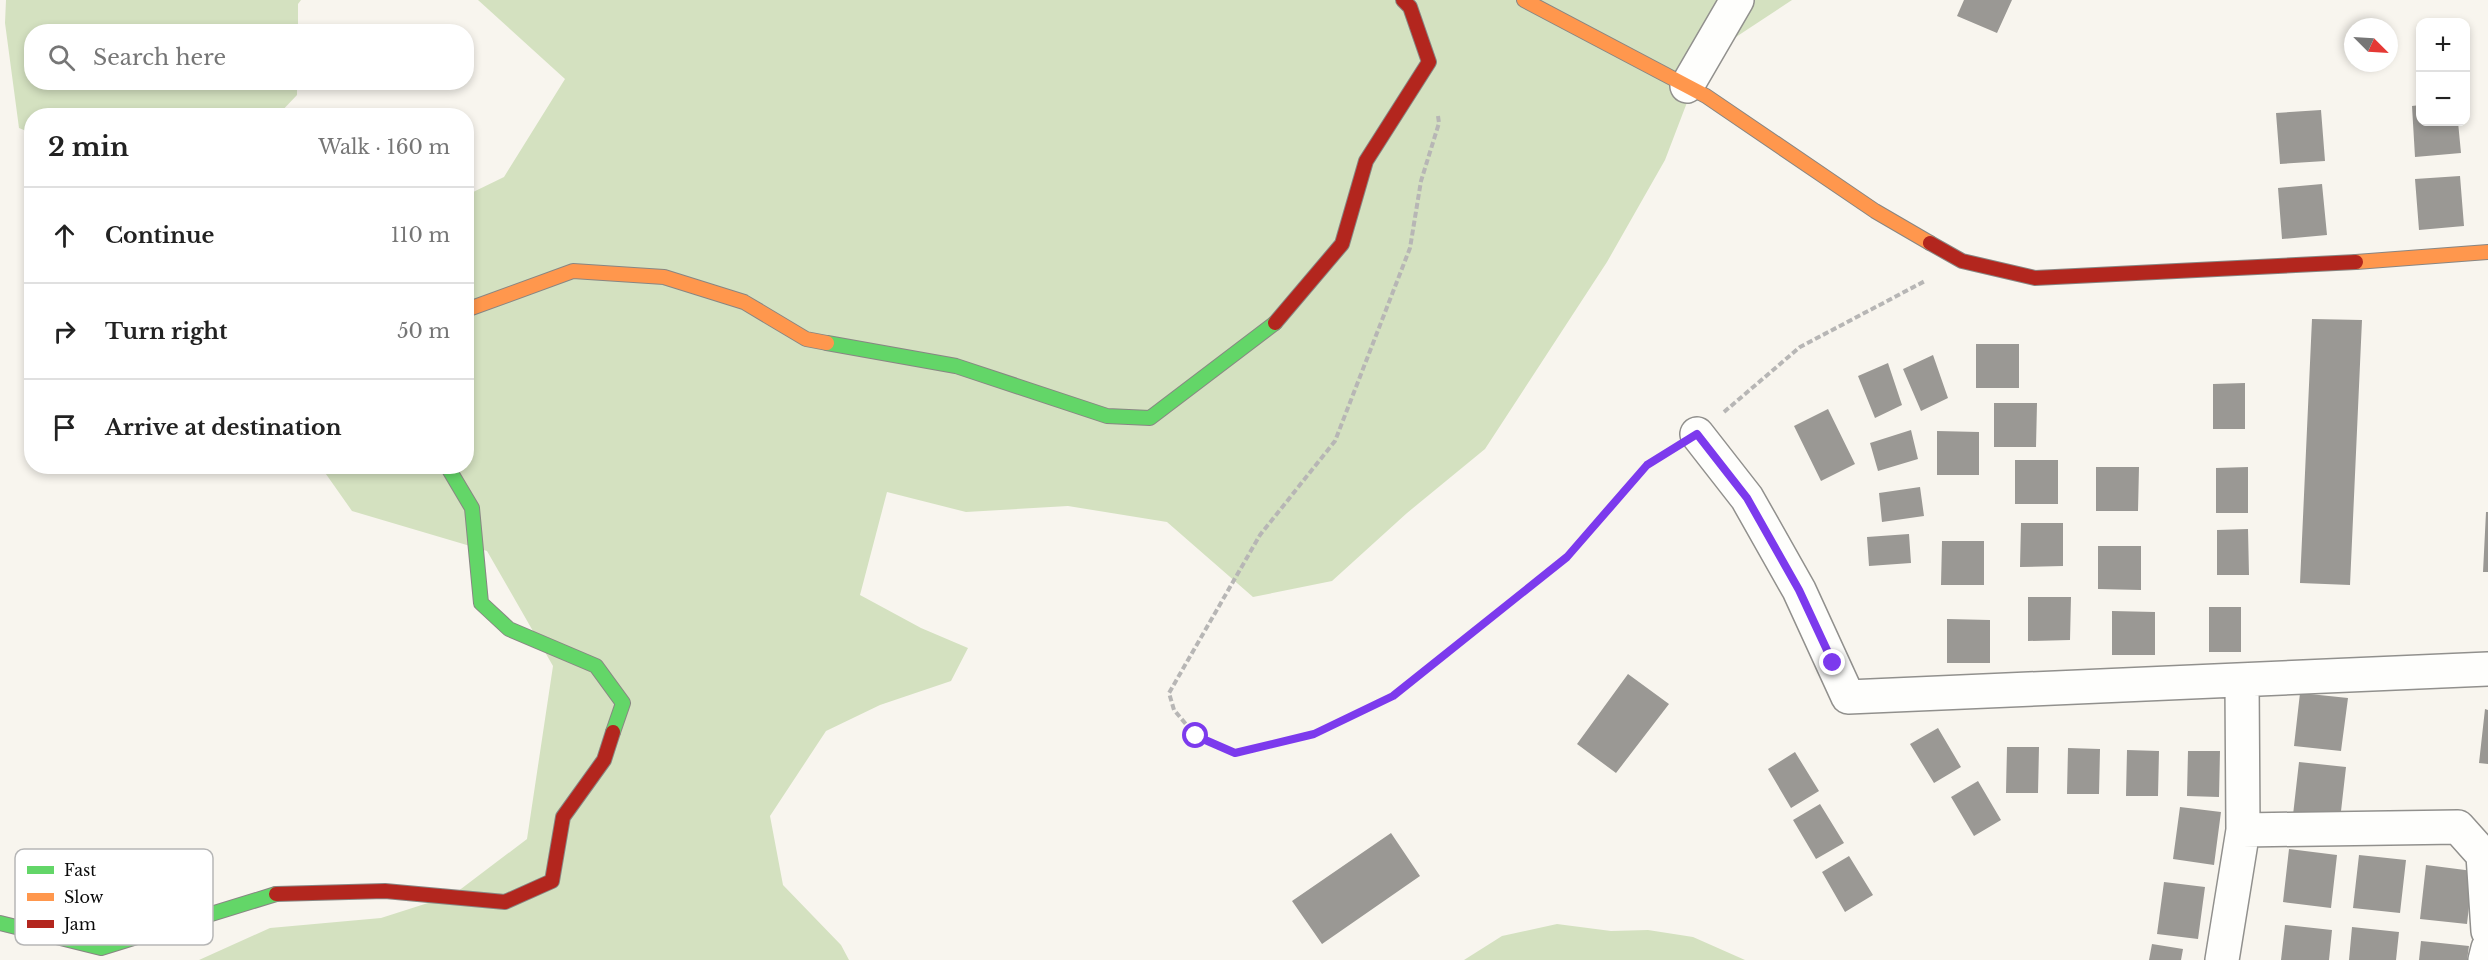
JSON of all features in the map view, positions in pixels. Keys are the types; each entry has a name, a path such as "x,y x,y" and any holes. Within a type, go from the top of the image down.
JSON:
{"street":[{"path":"474,307 573,271 664,277 744,302 806,339 956,366 1107,416 1150,418 1274,324 1342,244 1366,161 1429,62 1410,7 1402,0"},
{"path":"1524,0 1706,96 1875,211 1962,261 2035,278 2280,267 2488,252"},
{"path":"1687,86 1737,0"},
{"path":"1697,434 1747,498 1799,590 1848,697 2488,669"},
{"path":"213,913 281,892 386,891 505,902 552,881 563,816 604,760 624,703 596,666 509,629 481,603 472,508 452,474"},
{"path":"2222,960 2243,830 2242,680"},
{"path":"2243,830 2458,827 2483,855 2488,931"},
{"path":"0,923 15,927"},
{"path":"89,945 101,948 111,945"},
{"path":"2485,960 2488,948"}],"path":[{"path":"1429,62 1439,123 1420,181 1410,248 1335,441 1260,535 1169,693 1174,710 1196,736 1235,753 1314,734 1393,696 1567,557 1647,465 1697,434 1800,347 1962,261"}],"green space":[{"path":"6,0 301,0 298,4 298,24 24,24 24,90 297,90 297,95 285,108 24,108 24,130 19,128 5,23"},
{"path":"478,0 1792,0 1704,58 1665,160 1607,262 1485,449 1407,513 1332,581 1253,597 1167,522 1068,506 966,512 887,492 860,595 921,628 968,648 951,681 880,705 826,731 770,816 783,885 841,945 849,960 199,960 270,928 381,918 453,895 527,839 553,666 487,551 352,511 326,474 474,474 474,192 504,177 565,79"},
{"path":"1557,924 1611,931 1648,930 1693,937 1745,960 1464,960 1502,936"}],"building":[{"path":"1964,0 2012,0 1997,33 1957,16"},
{"path":"2412,106 2416,106 2416,126 2458,126 2461,153 2415,157"},
{"path":"2321,110 2325,161 2280,164 2276,113"},
{"path":"2460,176 2464,226 2419,230 2415,179"},
{"path":"2322,184 2327,235 2282,239 2278,188"},
{"path":"2312,319 2362,320 2350,585 2300,583"},
{"path":"1976,344 2019,344 2019,388 1976,388"},
{"path":"1933,355 1948,398 1921,411 1903,369"},
{"path":"1888,363 1902,405 1875,418 1858,376"},
{"path":"2245,383 2245,429 2213,429 2213,384"},
{"path":"1994,403 2037,403 2036,447 1994,447"},
{"path":"1828,409 1855,464 1821,481 1794,426"},
{"path":"1911,430 1918,459 1878,471 1870,443"},
{"path":"1937,431 1979,432 1979,475 1937,475"},
{"path":"2015,460 2058,460 2058,504 2015,504"},
{"path":"2096,467 2139,467 2138,511 2096,511"},
{"path":"2248,467 2248,513 2216,513 2216,468"},
{"path":"1920,487 1924,516 1882,522 1879,493"},
{"path":"2486,512 2488,512 2488,572 2483,572"},
{"path":"2021,523 2063,523 2063,566 2020,567"},
{"path":"2248,529 2249,575 2217,575 2217,530"},
{"path":"1909,534 1911,563 1869,566 1867,537"},
{"path":"1942,541 1984,541 1984,585 1941,585"},
{"path":"2098,546 2141,546 2141,590 2098,589"},
{"path":"2028,597 2071,597 2070,640 2028,641"},
{"path":"2209,607 2241,607 2241,652 2209,652"},
{"path":"2112,611 2155,612 2155,655 2112,655"},
{"path":"1947,619 1990,620 1990,663 1947,663"},
{"path":"1628,674 1669,704 1616,773 1577,744"},
{"path":"2300,693 2348,698 2341,751 2294,746"},
{"path":"2485,709 2488,710 2488,764 2479,763"},
{"path":"1938,728 1961,767 1934,783 1910,744"},
{"path":"2007,747 2039,747 2038,793 2006,793"},
{"path":"2068,748 2100,749 2099,794 2067,794"},
{"path":"2127,750 2159,751 2158,796 2126,796"},
{"path":"2188,751 2220,751 2219,797 2187,796"},
{"path":"1795,752 1819,791 1791,808 1768,769"},
{"path":"2299,762 2346,767 2340,820 2293,815"},
{"path":"1978,781 2001,820 1974,836 1951,797"},
{"path":"1820,804 1844,843 1816,859 1793,820"},
{"path":"2180,807 2221,812 2214,865 2173,859"},
{"path":"1391,833 1420,876 1322,944 1292,901"},
{"path":"2289,849 2337,855 2331,908 2283,902"},
{"path":"2359,855 2406,860 2400,913 2353,908"},
{"path":"1849,856 1873,895 1845,912 1822,872"},
{"path":"2426,865 2473,871 2467,924 2420,919"},
{"path":"2164,882 2205,887 2198,939 2157,934"},
{"path":"2285,925 2332,930 2329,960 2281,960"},
{"path":"2352,927 2399,932 2396,960 2349,960"},
{"path":"2421,941 2469,946 2467,960 2419,960"},
{"path":"2152,944 2183,949 2181,960 2149,960"}],"traffic: fast":[{"path":"827,343 956,366 1107,416 1150,418 1275,323"},
{"path":"452,474 472,508 481,603 509,629 596,666 623,703 613,732"},
{"path":"213,913 276,894"},
{"path":"0,923 15,927"},
{"path":"89,945 101,948 111,945"}],"traffic: slow":[{"path":"1524,0 1706,96 1875,211 1930,243"},
{"path":"2356,262 2488,252"},
{"path":"474,307 573,271 664,277 744,302 806,339 827,343"}],"traffic: jam":[{"path":"1275,323 1342,244 1366,161 1429,62 1410,7 1403,0"},
{"path":"1930,243 1962,261 2035,278 2356,262"},
{"path":"276,894 385,891 505,902 552,881 563,817 604,760 613,732"}],"route":[{"path":"1196,736 1235,753 1314,734 1393,696 1567,557 1647,465 1697,434 1747,498 1799,590 1833,663"}]}
